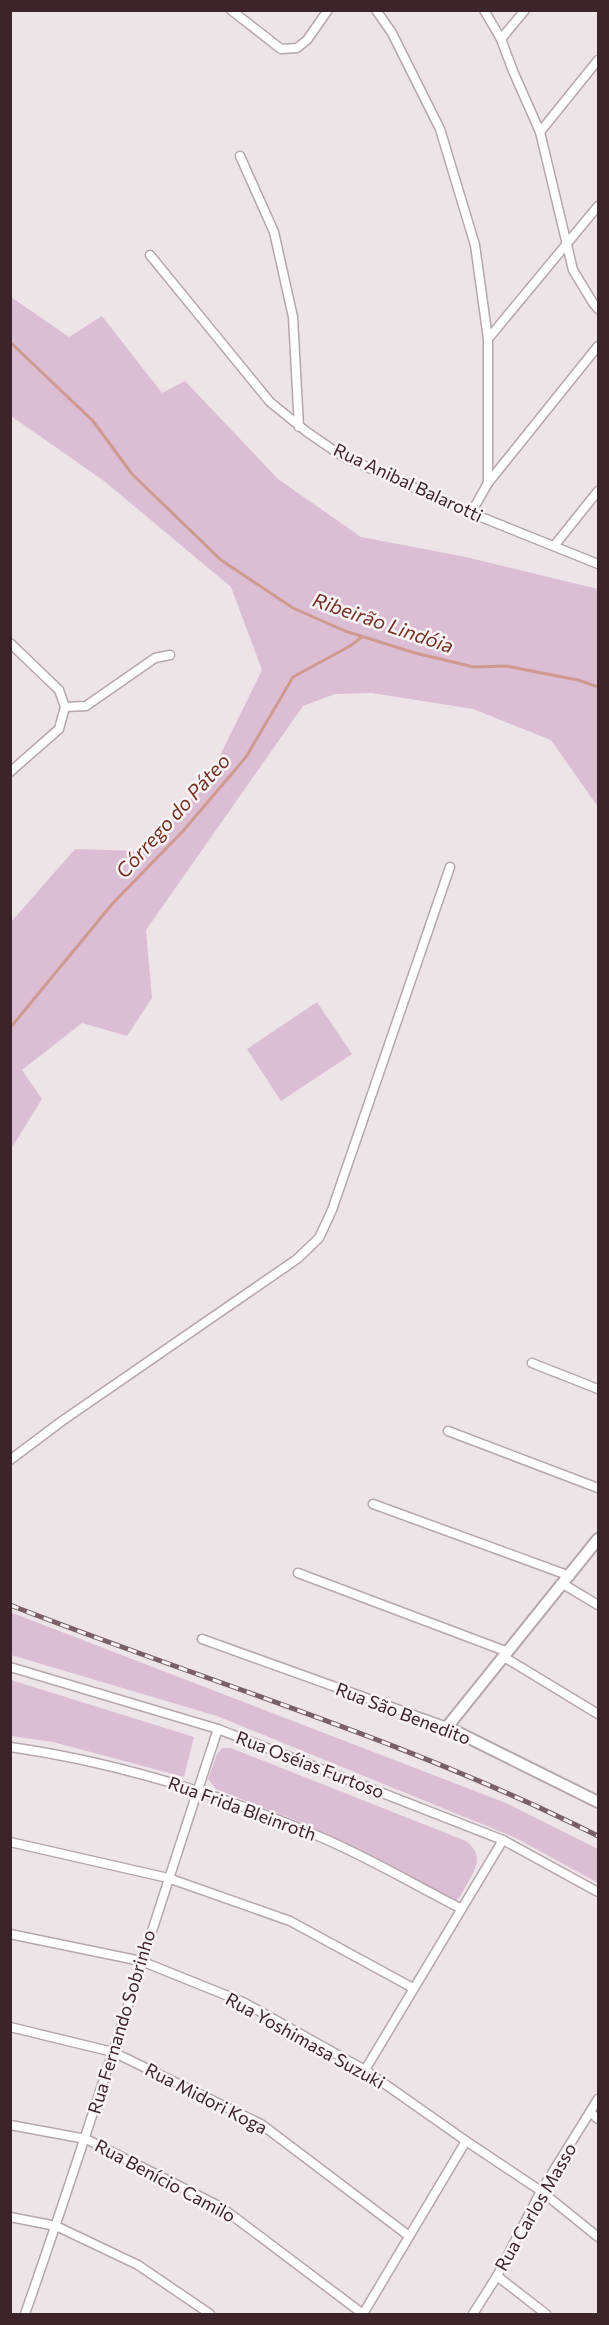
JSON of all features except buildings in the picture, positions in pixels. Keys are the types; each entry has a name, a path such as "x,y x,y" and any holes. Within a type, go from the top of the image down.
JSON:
{"street":[{"path":"231,10 281,49 297,48 307,40 328,10"},
{"path":"376,10 392,33 440,129 475,245 488,339 488,483"},
{"path":"484,10 501,39 540,132 573,270 598,309"},
{"path":"501,39 525,10"},
{"path":"540,132 598,60"},
{"path":"240,156 274,232 293,316 299,427"},
{"path":"488,339 598,206"},
{"name":"Rua Anibal Balarotti","path":"150,255 270,402 299,427 342,456 471,513 598,564"},
{"path":"471,513 488,483 598,346"},
{"path":"554,546 598,491"},
{"path":"10,643 59,690 65,707 59,729 10,772"},
{"path":"65,707 86,705 155,658 170,655"},
{"path":"10,1460 62,1421 297,1259 319,1238 333,1210 450,867"},
{"path":"532,1363 598,1389"},
{"path":"448,1431 598,1488"},
{"path":"373,1504 566,1580 598,1605"},
{"path":"447,1727 598,1539"},
{"path":"298,1573 506,1655 598,1714"},
{"name":"Rua São Benedito","path":"202,1639 447,1727 598,1802"},
{"name":"Rua Oséias Furtoso","path":"10,1667 218,1730 502,1840 598,1892"},
{"name":"Rua Fernando Sobrinho","path":"25,2314 86,2139 141,1961 218,1730"},
{"name":"Rua Frida Bleinroth","path":"10,1747 63,1754 198,1789 319,1836 460,1908"},
{"path":"364,2070 502,1840"},
{"path":"10,1842 168,1878 290,1921 412,1989"},
{"name":"Rua Yoshimasa Suzuki","path":"10,1934 141,1961 243,2002 364,2070 541,2191 598,2237"},
{"name":"Rua Midori Koga","path":"10,2027 113,2052 261,2124 409,2236"},
{"name":"Rua Carlos Masso","path":"473,2314 497,2276 541,2191 595,2116 598,2100"},
{"name":"Rua Benício Camilo","path":"10,2125 86,2139 221,2207 363,2314"},
{"path":"363,2314 466,2141"},
{"path":"10,2217 56,2226 138,2265 210,2314"},
{"path":"497,2276 546,2314"}],"shaded area":[{"path":"11,297 69,337 102,316 162,393 185,381 278,479 361,537 466,557 598,589 598,807 551,740 473,709 372,693 335,694 303,706 146,930 152,998 127,1036 82,1023 22,1070 42,1099 11,1149 11,922 75,849 143,851 207,782 262,670 231,587 104,481 11,416"},
{"path":"317,1002 352,1054 281,1101 247,1049"},
{"path":"10,1612 506,1803 598,1849 598,1883 516,1838 217,1716 11,1655"},
{"path":"11,1680 194,1737 184,1777 53,1742 11,1736"},
{"path":"222,1748 231,1748 466,1841 473,1848 477,1861 460,1897 455,1901 446,1898 312,1827 216,1789 208,1779 217,1754"}],"waterway":[{"name":"Ribeirão Lindóia","path":"10,342 93,421 132,474 221,560 293,608 345,631 415,653 474,667 506,666 578,680 598,687"},
{"name":"Córrego do Páteo","path":"10,1028 113,903 183,831 246,757 293,677 362,637"}],"railway":[{"path":"10,1605 381,1741 527,1802 598,1836"}]}
